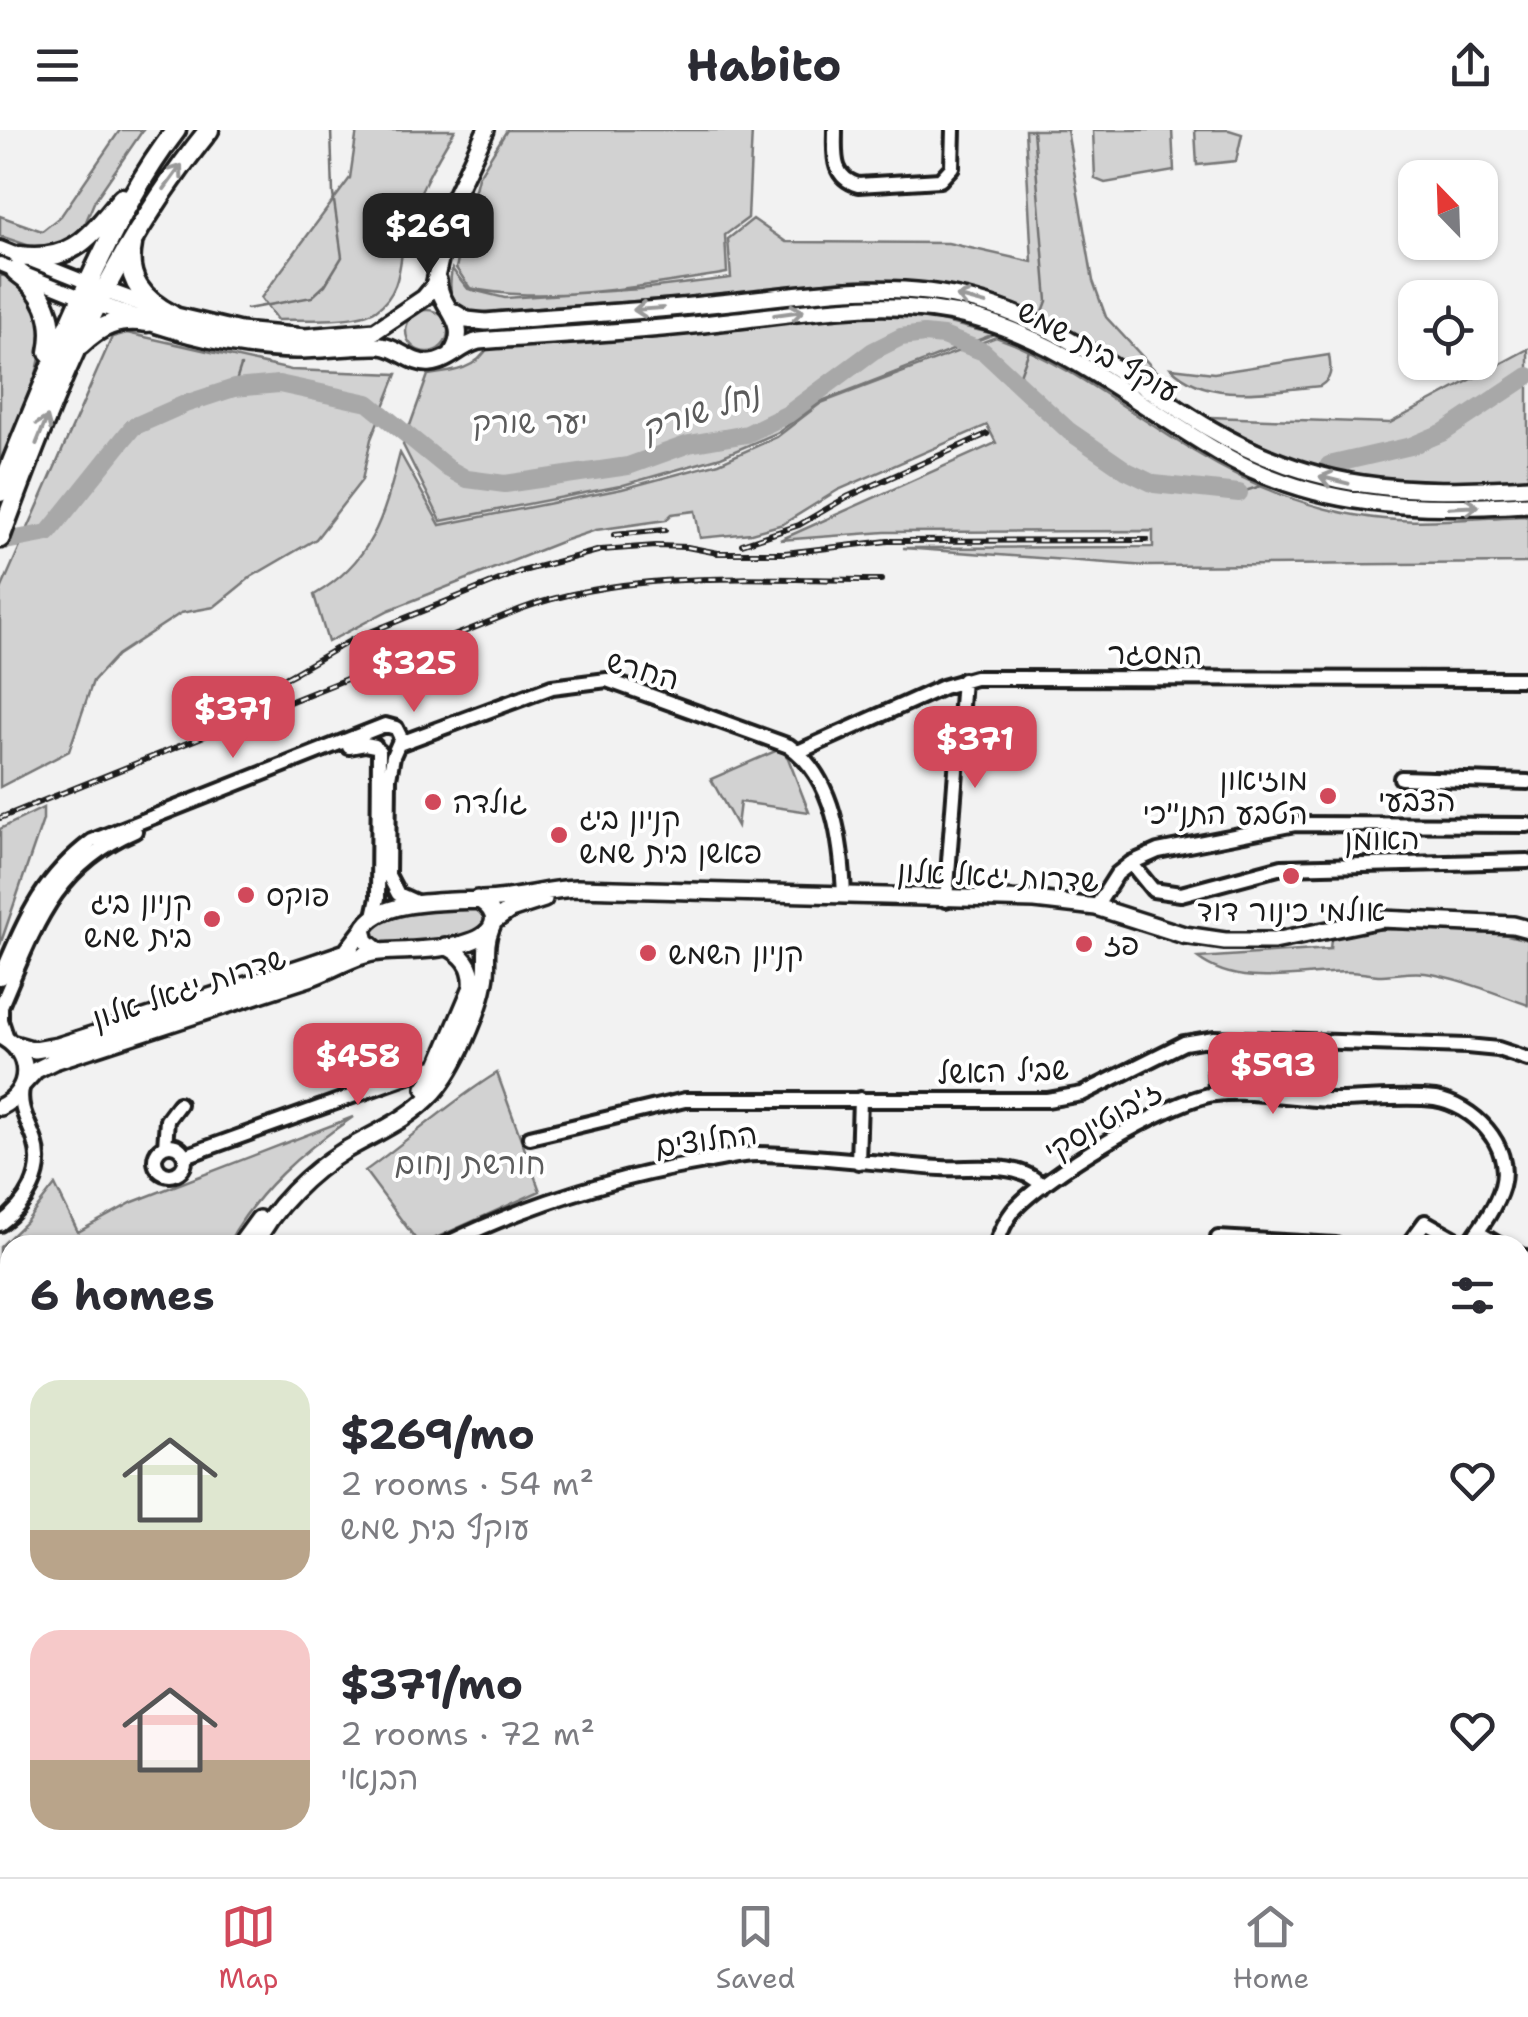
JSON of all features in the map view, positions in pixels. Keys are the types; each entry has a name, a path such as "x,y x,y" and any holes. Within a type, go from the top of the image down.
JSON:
{"highway":[{"path":"12,264 53,256 78,246 176,130"},
{"path":"44,382 92,293 209,130"},
{"path":"6,498 71,358 108,238 154,159"},
{"path":"140,226 130,256 132,276 150,302 172,315"},
{"path":"0,538 6,498 44,382 52,334 50,318 34,288 12,264"},
{"path":"71,358 84,341 104,326 128,320 147,322"}],"main road":[{"path":"92,293 240,331 305,337 365,334 384,326 430,292 454,198 486,130"},
{"path":"92,293 147,322 212,340 298,350 380,346 430,364 451,354 460,333 439,294 438,271"},
{"name":"עוקף בית שמש","path":"448,308 471,321 486,322 717,304 844,289 930,292 997,307 1040,326 1257,472 1302,488 1400,507 1528,504"},
{"path":"408,356 397,335 408,309 431,301 448,308"},
{"name":"עוקף בית שמש","path":"451,354 479,341 718,323 845,306 928,308 992,323 1049,348 1205,435 1328,479 1430,492 1528,487"},
{"name":"שדרות יגאל אלון","path":"7,1040 35,1050 58,1046 290,972 346,952 374,916 420,904 492,900 576,888 1036,900 1096,907 1203,940 1248,942 1274,941 1382,919 1528,929"},
{"name":"שדרות יגאל אלון","path":"0,1108 11,1101 36,1070 54,1061 314,977 378,952 445,946 478,938 510,910 546,899 672,892"},
{"path":"262,1235 312,1176 335,1157 400,1120 434,1092 458,1054 483,988 484,949 492,924 490,906 477,899"},
{"name":"שדרות יגאל אלון","path":"1494,924 1528,914"},
{"path":"363,930 370,946 378,952"},
{"path":"248,1235 301,1174 407,1104 426,1087 439,1065 473,979 466,960 445,946"},
{"path":"7,1040 24,1064 22,1086"}],"street":[{"path":"835,130 836,166 845,180 858,185 940,180 952,164 953,130"},
{"path":"0,248 12,264 92,293"},
{"name":"החרש","path":"398,747 552,687 607,680 798,752"},
{"path":"946,900 962,680"},
{"name":"המסגר","path":"798,752 962,680 1528,680"},
{"name":"החרש","path":"392,726 424,726 472,718"},
{"path":"0,978 44,888 62,866 92,841 383,725 392,726 400,734 390,778 388,875 398,894 420,904"},
{"path":"374,916 378,898 376,730"},
{"path":"7,1040 1,1020 2,1006 40,916 57,888 89,857 128,834 348,747 398,747"},
{"path":"798,752 818,779 834,818 842,853 844,896"},
{"name":"האומן","path":"1401,778 1528,782"},
{"name":"הצבעי","path":"1132,863 1158,851 1295,824 1528,825"},
{"name":"האומן","path":"1132,863 1153,890 1181,894 1282,867 1528,860"},
{"path":"1096,907 1118,874 1132,863"},
{"path":"1214,1038 1216,1094"},
{"name":"שביל האשל","path":"530,1137 685,1100 1047,1100 1082,1094 1184,1043 1214,1038 1467,1046 1498,1049 1528,1060"},
{"path":"186,1156 439,1065"},
{"path":"410,1074 417,1074 426,1087"},
{"path":"0,1224 25,1200 37,1174 37,1144 21,1102 22,1086"},
{"name":"ז'בוטינסקי","path":"1001,1235 1014,1210 1042,1186 1145,1119 1195,1098 1216,1094 1331,1100 1435,1099 1478,1117 1490,1133 1503,1168 1502,1184 1475,1235"},
{"path":"858,1162 860,1098"},
{"path":"165,1146 180,1148 186,1156 185,1166 178,1174 163,1174 155,1161 165,1146 167,1120 178,1104"},
{"path":"0,1108 30,1128"},
{"name":"החלוצים","path":"464,1235 497,1219 655,1170 754,1154 1021,1170 1034,1176 1042,1186"},
{"path":"1415,1235 1425,1222 1449,1235"},
{"path":"1477,1232 1482,1235"}],"green space":[{"path":"120,130 143,130 95,200 79,238 42,250 0,236 0,216 42,231 61,216"},
{"path":"357,130 455,130 416,201 396,283 385,302 356,317 277,320 261,298 350,178"},
{"path":"507,130 752,130 748,218 725,235 727,273 564,294 530,295 470,288 456,268 478,177"},
{"path":"1025,130 1067,130 1093,281 1106,317 1186,404 976,297 922,283 841,280 733,294 468,313 452,294 452,269 468,289 505,298 731,278 728,239 753,219 786,242 948,243 1032,262"},
{"path":"1093,130 1172,130 1174,171 1105,183 1095,179"},
{"path":"1195,130 1242,134 1236,161 1197,165"},
{"path":"0,274 25,289 38,310 42,334 32,389 0,465"},
{"name":"יער שורק","path":"843,309 904,312 994,334 819,402 779,432 721,457 620,486 441,521 403,445 428,375 471,364 489,345"},
{"path":"427,310 442,316 448,331 442,346 427,352 412,346 406,331 412,316"},
{"path":"127,333 291,370 397,374 371,439 362,480 316,539 251,577 214,607 181,613 117,655 93,681 69,751 0,787 0,592 112,337"},
{"path":"996,337 1049,360 1218,465 1292,498 1344,513 1397,520 1528,516 1528,563 1147,566 903,548 1153,547 1153,531 885,532 780,540 996,443 987,425 838,490 783,524 751,533 700,538 695,511 672,514 666,520 596,530 389,610 328,642 314,595 350,567 363,551 382,516 400,453 440,525 622,489 719,463 777,437 821,403"},
{"path":"1528,349 1528,485 1423,487 1364,480 1296,460 1209,417 1390,423 1470,380 1498,380 1498,365"},
{"path":"1329,355 1329,376 1320,386 1262,392 1203,387 1171,368 1214,373"},
{"path":"780,749 788,758 809,812 740,802 737,826 711,779"},
{"path":"43,808 43,820 0,945 0,829"},
{"path":"477,908 486,921 484,927 460,939 403,945 376,943 370,936 372,927 409,912"},
{"path":"1371,930 1503,934 1528,940 1528,1005 1425,973 1251,977 1214,968 1198,958 1330,949 1331,939"},
{"name":"חורשת נחום","path":"497,1073 540,1191 442,1235 413,1235 365,1171"},
{"path":"353,1117 282,1174 233,1235 12,1235 55,1185 78,1232 133,1202"}],"waterway":[{"path":"247,309 312,297 325,285 342,257 333,194 331,130"},
{"path":"1033,130 1047,301 1041,317"},
{"name":"נחל שורק","path":"0,542 48,533 133,427 234,388 279,384 368,403 449,469 467,479 505,484 628,466 689,444 747,434 788,414 873,351 901,337 924,334 943,336 984,352 1069,431 1127,471 1154,484 1239,493"},
{"path":"1017,383 1030,348"},
{"path":"234,388 241,366"},
{"name":"נחל שורק","path":"1329,465 1411,446 1444,432 1528,376"},
{"name":"נחל שורק","path":"1239,493 1270,483"}],"railway":[{"path":"742,544 799,525 847,497 987,434"},
{"path":"614,535 665,530"},
{"path":"282,680 353,639 519,572 601,550 656,546 718,553 785,553 888,541 1147,540"},
{"path":"0,818 521,609 564,596 608,587 699,579 881,580"},
{"path":"188,728 295,673"}],"place":[{"name":"מוזיאון הטבע התנ\"כי","path":"1328,796"},
{"name":"גולדה","path":"433,802"},
{"name":"קניון ביג פאשן בית שמש","path":"559,835"},
{"name":"אולמי כינור דוד","path":"1291,876"},
{"name":"פוקס","path":"246,895"},
{"name":"קניון ביג בית שמש","path":"212,919"},
{"name":"פז","path":"1084,944"},
{"name":"קניון השמש","path":"648,953"}]}
